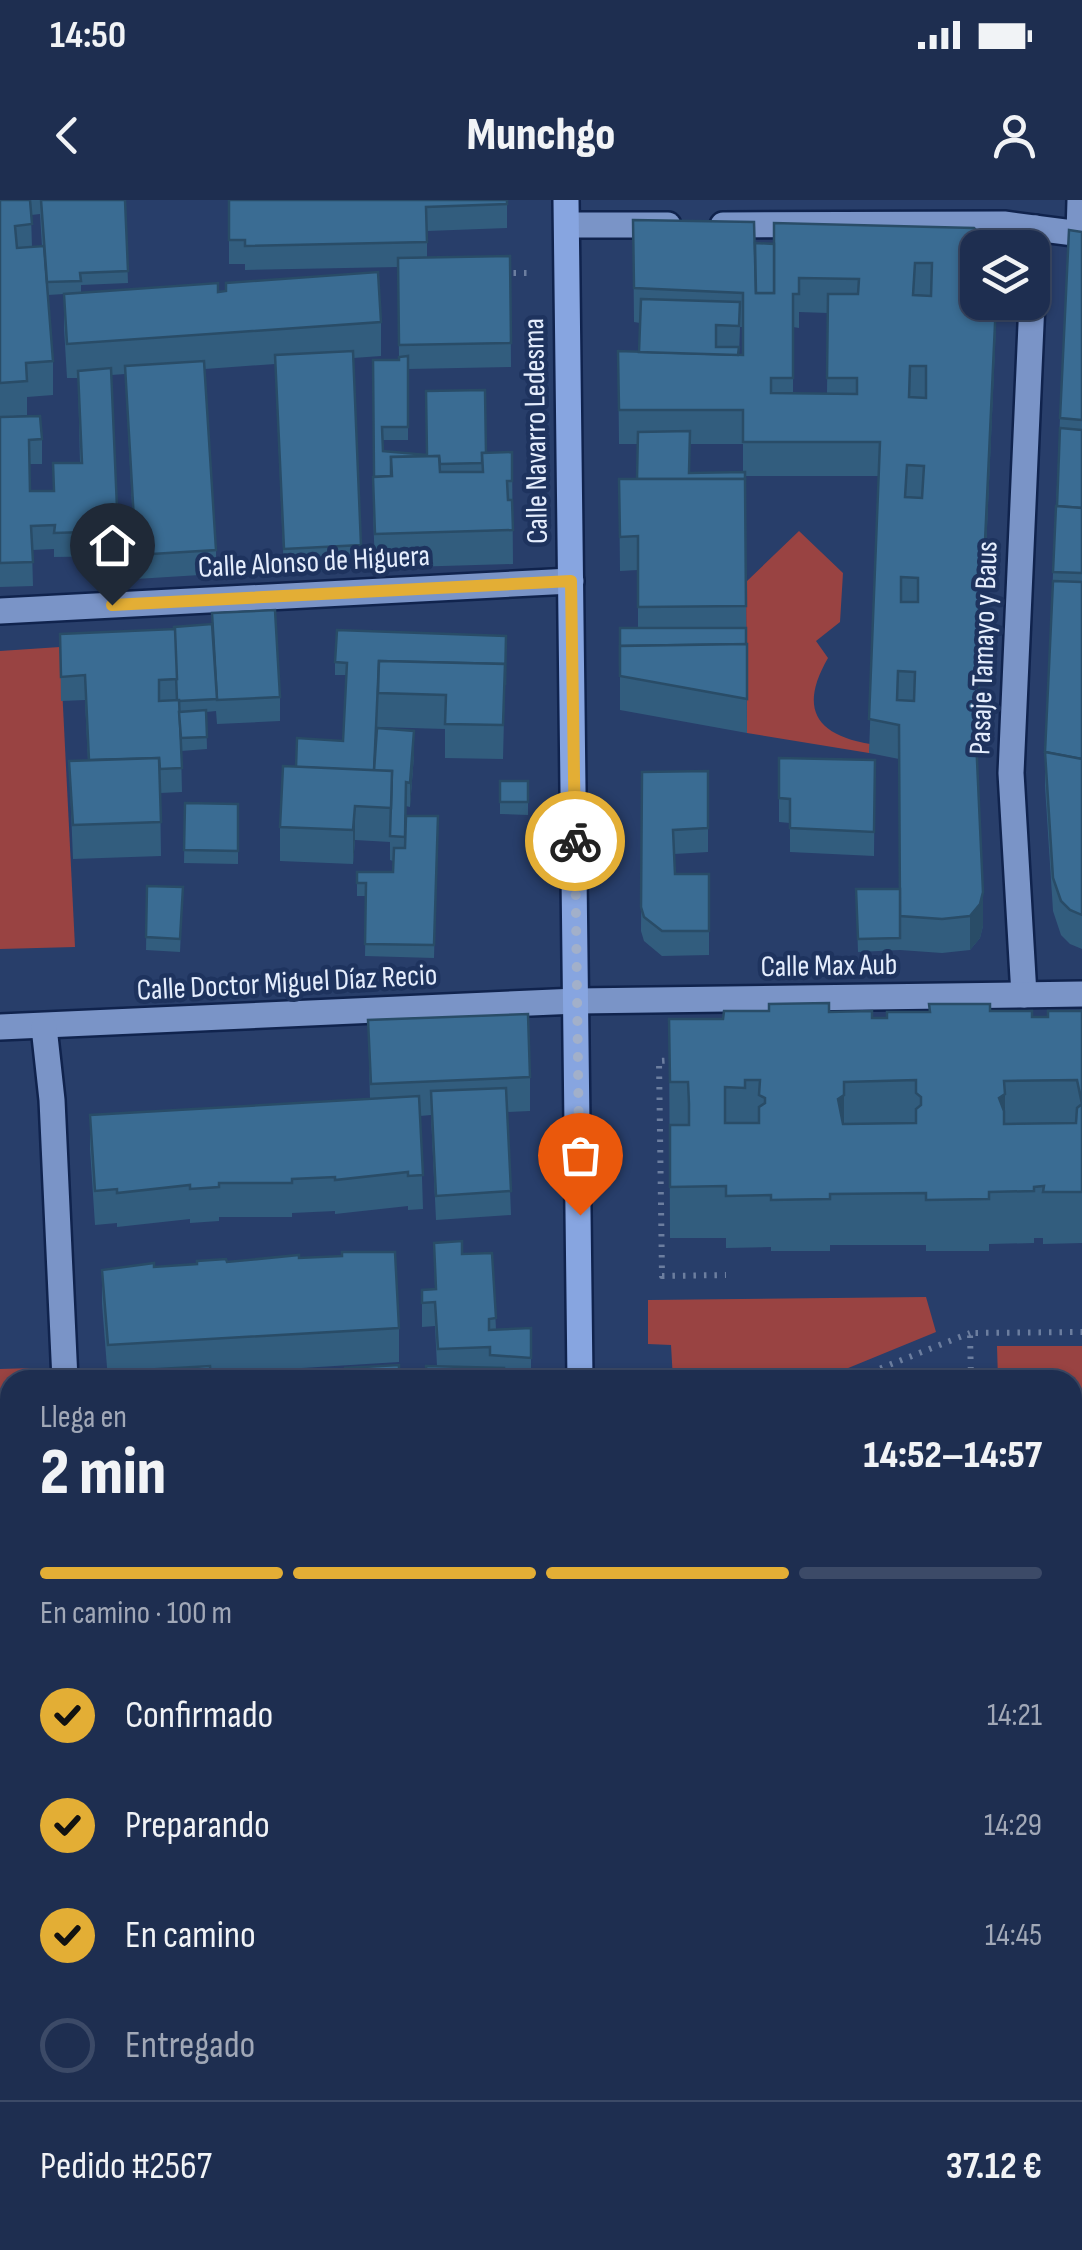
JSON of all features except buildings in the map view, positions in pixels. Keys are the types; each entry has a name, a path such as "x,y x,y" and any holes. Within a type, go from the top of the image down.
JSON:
{"main road":[{"name":"Calle Navarro Ledesma","path":"567,213 580,1370"}],"street":[{"path":"567,213 1004,224 1080,234 1080,200"},
{"name":"Pasaje Tamayo y Baus","path":"1024,995 1011,773 1031,320"},
{"name":"Calle Alonso de Higuera","path":"0,611 571,581"},
{"name":"Calle Max Aub","path":"577,1002 1082,994"},
{"name":"Calle Doctor Miguel Díaz Recio","path":"0,1027 577,1002"},
{"path":"44,1027 52,1100 65,1370"}],"path":[{"path":"492,274 566,273"},
{"path":"675,1001 676,1060 659,1060 662,1276 726,1275"},
{"path":"877,1370 970,1333 1082,1332"},
{"path":"970,1333 971,1370"}],"green space":[{"path":"799,531 843,573 840,622 816,641 828,658 819,676 814,705 825,726 851,740 870,744 869,753 747,733 746,582"},
{"path":"60,647 75,947 0,949 0,651"},
{"path":"926,1297 936,1332 843,1370 672,1370 671,1345 648,1344 648,1300"},
{"path":"997,1346 1082,1346 1082,1370 998,1370"}],"way so far":[{"path":"575,841 580,1215"}],"route":[{"path":"112,605 571,581 575,841"}]}
